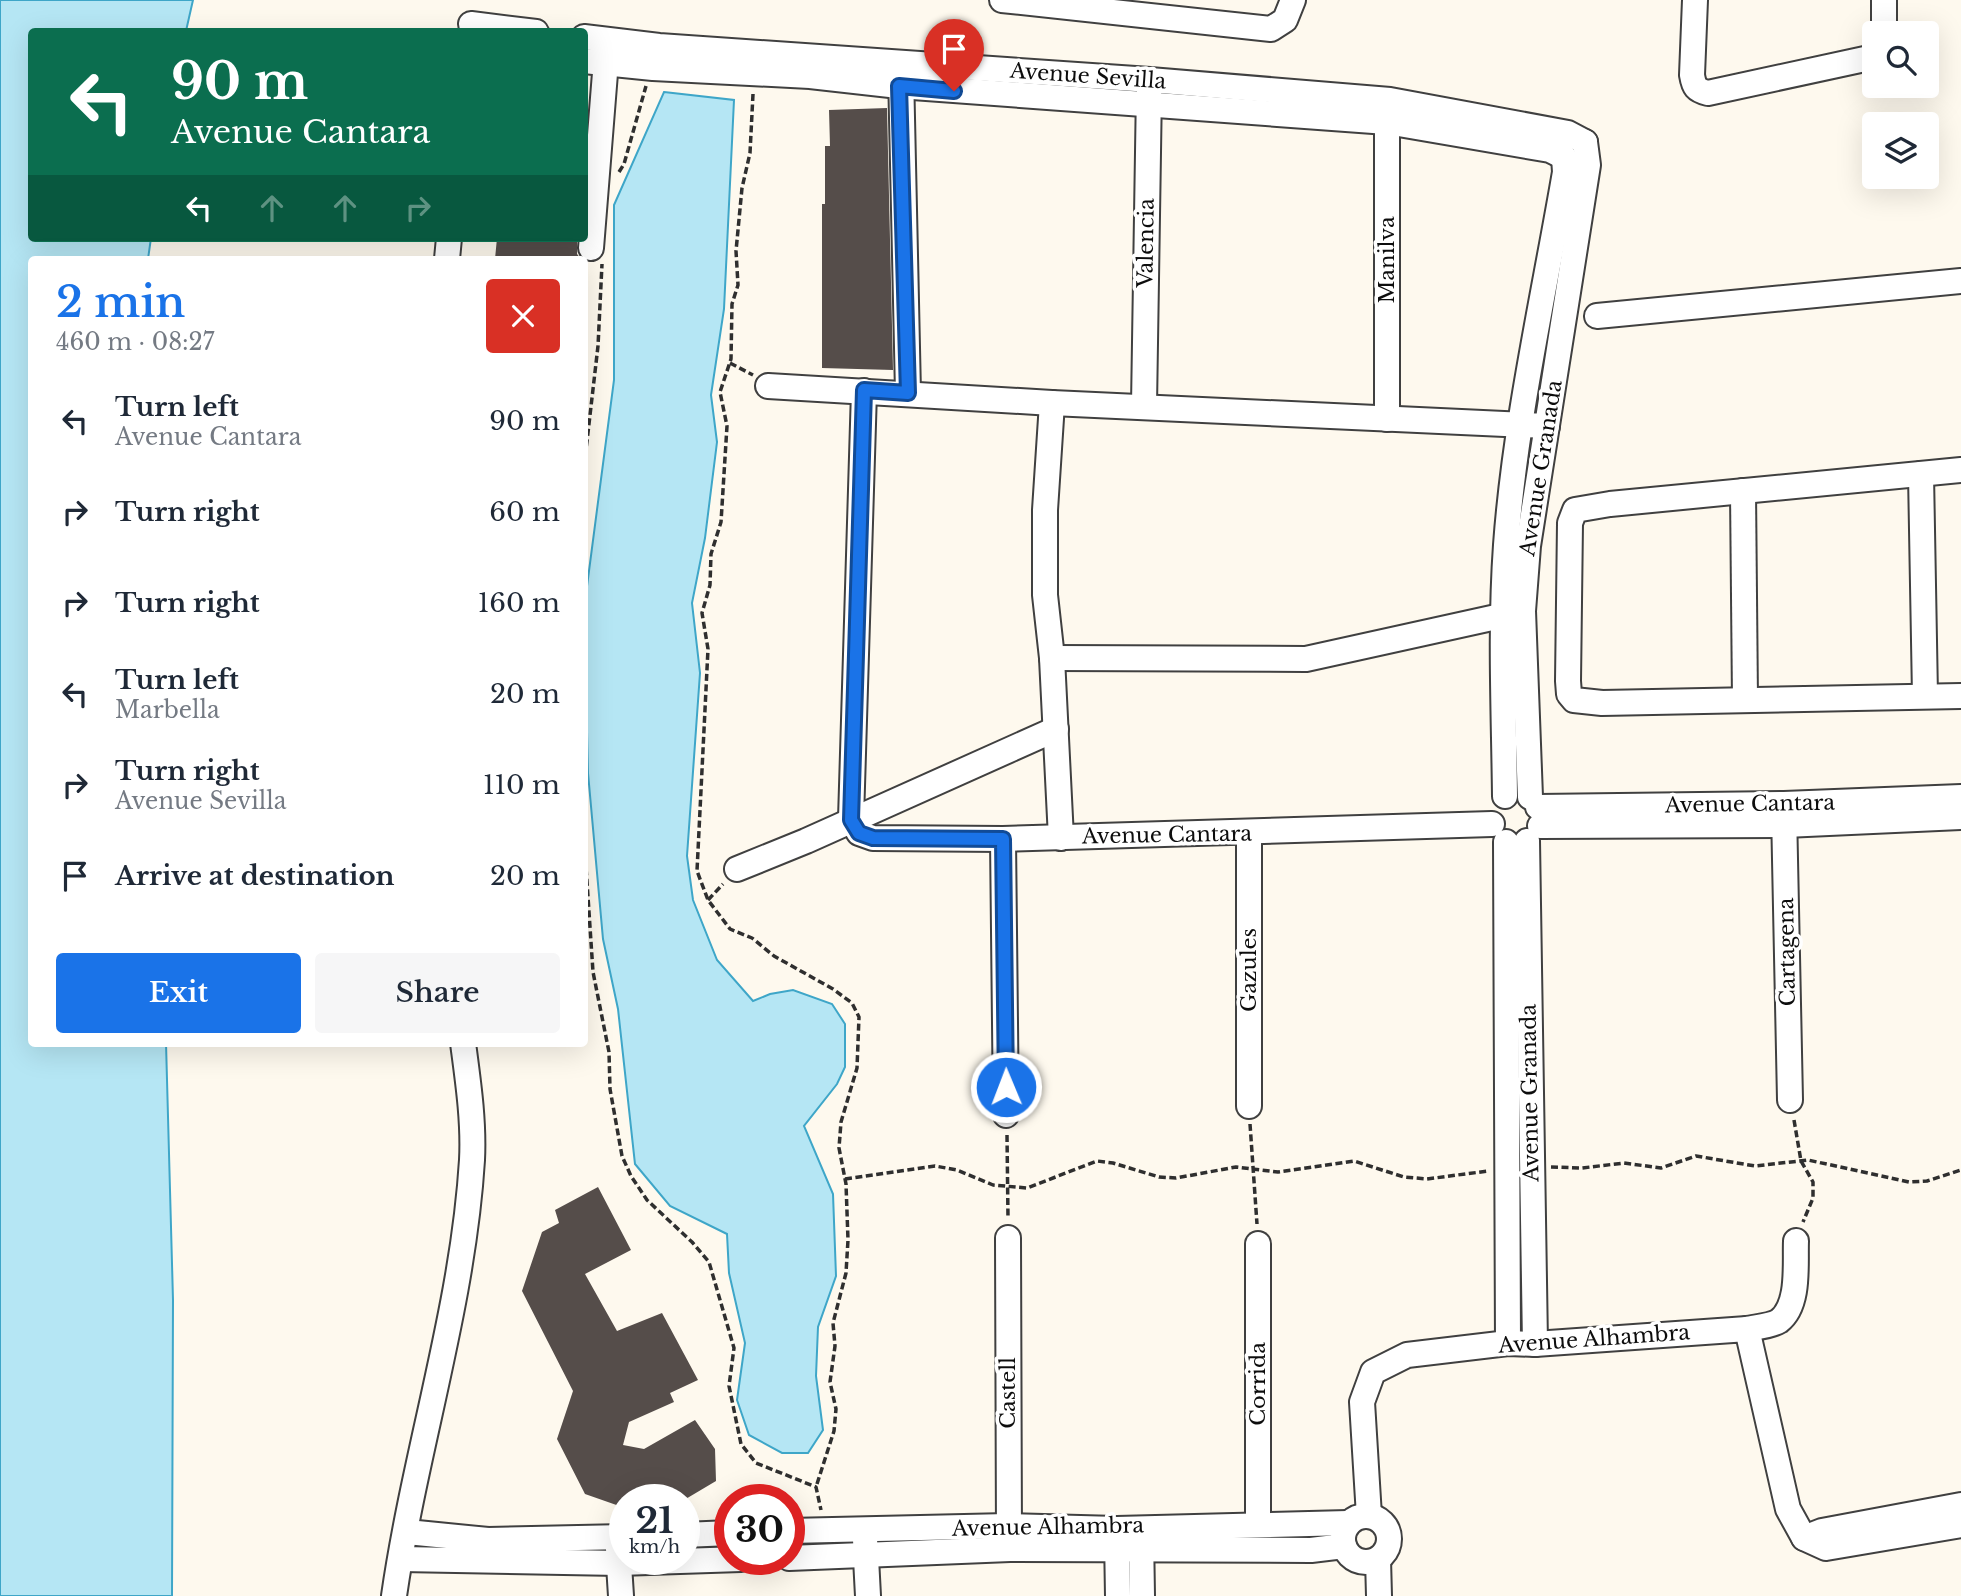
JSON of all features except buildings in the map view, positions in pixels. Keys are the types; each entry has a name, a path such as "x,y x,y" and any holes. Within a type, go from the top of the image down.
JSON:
{"street":[{"path":"1002,0 1271,29 1285,20 1293,0"},
{"path":"1695,0 1692,75 1694,85 1699,91 1708,93 1862,60"},
{"path":"1884,0 1884,21"},
{"path":"472,18 518,28"},
{"path":"597,56 593,105 598,250"},
{"name":"Avenue Sevilla","path":"597,56 653,68 751,74 1150,79 1568,133 1585,142"},
{"name":"Avenue Sevilla","path":"597,56 900,75 1148,105 1389,111 1550,150 1564,157"},
{"path":"900,75 908,393"},
{"name":"Valencia","path":"1144,406 1150,79"},
{"name":"Manilva","path":"1387,419 1389,111"},
{"path":"1564,157 1585,142"},
{"name":"Avenue Granada","path":"1513,613 1528,546 1588,165 1589,153 1585,142"},
{"name":"Avenue Granada","path":"1508,1343 1519,1167 1520,819 1513,613 1506,544 1521,426 1565,172 1564,157"},
{"path":"1597,316 1961,281"},
{"path":"768,386 1052,403 1521,426 1547,425"},
{"path":"851,820 864,390"},
{"path":"1052,403 1045,595 1052,658 1061,838"},
{"path":"1961,470 1575,510 1570,523 1568,681 1569,694 1578,702 1961,696"},
{"path":"1921,474 1925,696"},
{"path":"1743,491 1745,700"},
{"path":"1052,658 1306,659 1513,613"},
{"path":"737,869 1056,729"},
{"name":"Avenue Cantara","path":"851,820 859,833 873,838 1061,838 1249,834 1520,819 1784,815 1961,797"},
{"path":"1784,815 1961,817"},
{"name":"Cartagena","path":"1784,815 1790,1100"},
{"name":"Gazules","path":"1249,834 1249,1106"},
{"path":"1003,839 1006,1115"},
{"path":"401,1593 401,1559 460,1260 472,1159 469,1090 464,1047"},
{"name":"Avenue Granada","path":"1519,1167 1535,1344"},
{"name":"Castell","path":"1008,1238 1009,1537"},
{"name":"Avenue Alhambra","path":"1354,1528 1362,1402 1373,1372 1407,1355 1508,1343 1535,1344 1747,1329 1777,1322 1790,1306 1795,1281 1796,1241"},
{"name":"Corrida","path":"1258,1244 1258,1525"},
{"path":"1747,1329 1788,1509 1804,1538 1822,1531 1842,1536 1961,1525"},
{"path":"1842,1536 1961,1505"},
{"path":"1380,1520 1389,1534 1387,1548 1378,1559 1367,1562 1356,1560 1347,1553 1354,1528 1380,1520"},
{"name":"Avenue Alhambra","path":"1129,1539 1258,1525 1354,1528"},
{"name":"Avenue Alhambra","path":"805,1555 866,1543 1009,1537 1129,1539 1311,1550 1354,1528"},
{"name":"Avenue Alhambra","path":"805,1531 822,1530 866,1543"},
{"path":"407,1532 488,1540 609,1537"},
{"path":"1118,1596 1129,1539"},
{"path":"1129,1539 1142,1596"},
{"path":"866,1543 867,1596"},
{"path":"401,1559 609,1563"},
{"path":"1378,1559 1379,1596"},
{"path":"620,1575 621,1596"}],"path":[{"path":"613,181 624,164 641,99 653,68"},
{"path":"751,74 753,99 750,153 741,200 736,251 738,285 732,304 731,359 720,391 727,426 721,522 711,554 710,585 702,613 708,649 697,870 708,900 730,929 752,938 774,956 833,989 852,1003 859,1017 857,1068 841,1122 839,1148 845,1179 848,1240 846,1273 833,1323 835,1346 830,1382 836,1409 834,1431 816,1487 821,1505 822,1530"},
{"path":"588,432 598,346 598,250"},
{"path":"588,897 593,972 609,1052 610,1089 622,1156 647,1200 692,1242 709,1262 734,1348 729,1386 741,1444 756,1463 781,1475 802,1479 816,1487"},
{"path":"1790,1100 1801,1161 1813,1182 1813,1198 1796,1241"},
{"path":"1249,1106 1258,1244"},
{"path":"1006,1115 1008,1238"},
{"path":"845,1179 935,1166 957,1170 993,1185 1027,1188 1097,1161 1159,1177 1176,1178 1236,1167 1278,1172 1354,1161 1404,1177 1427,1179 1452,1178 1519,1167 1582,1168 1624,1163 1661,1168 1696,1156 1755,1166 1801,1161 1828,1163 1909,1182 1927,1181 1961,1170"}],"water":[{"path":"0,0 193,0 187,28 28,28 28,242 150,242 148,256 28,256 28,1047 166,1047 173,1300 172,1596 0,1596"},
{"path":"664,92 734,100 724,309 711,395 717,442 705,538 692,603 700,673 687,856 693,900 717,960 753,1001 770,994 793,990 832,1004 845,1024 845,1067 837,1084 804,1126 833,1194 836,1276 818,1327 816,1376 823,1430 808,1453 782,1453 749,1435 737,1400 745,1343 729,1273 727,1234 670,1206 635,1164 618,1009 603,939 588,773 588,578 614,380 614,205"}],"route":[{"path":"954,91 899,86 908,393 864,390 851,820 859,833 873,838 1003,839 1006,1087"}]}
